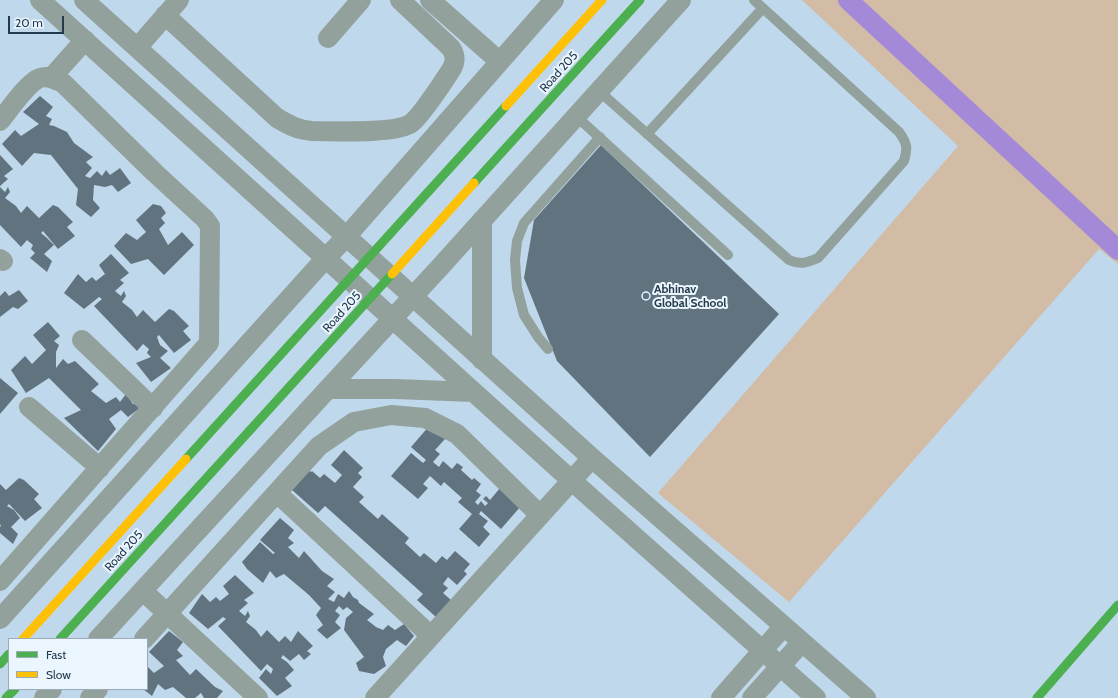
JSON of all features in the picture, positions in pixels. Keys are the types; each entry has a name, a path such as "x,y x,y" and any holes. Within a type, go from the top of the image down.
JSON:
{"main road":[{"name":"Road 205","path":"24,638 602,0"},
{"name":"Road 205","path":"61,638 640,0"},
{"path":"1037,698 1118,605"},
{"path":"0,664 8,655"},
{"path":"6,698 14,690"}],"street":[{"path":"40,0 571,480 816,698"},
{"path":"84,0 368,257 414,296 482,360 866,698"},
{"path":"137,48 178,0"},
{"path":"328,38 362,0"},
{"path":"166,15 277,118 291,127 300,130 312,131 388,130 411,124 456,62 451,48 400,0"},
{"path":"430,0 499,61"},
{"path":"0,620 346,237 554,0"},
{"path":"99,638 414,296 681,0"},
{"path":"52,77 85,40"},
{"path":"0,121 30,84 40,77 52,77 63,83 205,219 210,226 209,343 100,468 2,576"},
{"path":"482,220 482,360"},
{"path":"82,340 153,408"},
{"path":"328,389 395,389 474,392"},
{"path":"29,407 100,468"},
{"path":"145,638 319,446 354,422 391,415 425,418 457,434 540,515"},
{"path":"375,698 592,458"},
{"path":"276,493 431,636"},
{"path":"143,591 258,698"},
{"path":"721,698 784,626"},
{"path":"752,698 802,642"},
{"path":"44,698 51,690"},
{"path":"90,698 97,690"}],"lane":[{"path":"599,91 789,260 798,263 808,262 818,258 904,161 907,151 905,140 899,132 754,0"},
{"path":"647,134 763,8"},
{"path":"576,116 728,255"},
{"path":"548,349 538,337 524,315 517,288 515,260 517,241 524,223 600,137"}],"shaded area":[{"path":"802,0 1118,0 1118,264 1099,249 789,602 658,493 958,146"}],"building":[{"path":"40,96 53,107 46,116 52,119 49,125 67,132 74,143 93,157 86,162 92,168 85,176 90,178 97,171 102,176 106,170 110,175 120,168 131,183 118,192 112,185 105,187 94,185 93,200 100,208 91,217 76,205 78,189 51,155 34,153 22,166 2,144 15,130 21,136 39,124 23,112"},
{"name":"Abhinav Global School","path":"601,145 779,314 650,457 557,361 524,278 534,220"},
{"path":"0,155 13,169 4,176 8,179 0,186"},
{"path":"0,187 5,192 8,187 10,192 5,198 16,206 21,213 27,206 39,218 53,205 58,207 73,222 67,227 75,236 58,249 43,231 41,233 54,245 44,254 52,261 47,272 30,258 35,253 31,249 33,245 27,240 21,247 0,225"},
{"path":"153,204 161,206 166,213 161,218 165,223 159,229 168,245 182,232 194,245 164,275 148,259 131,264 114,246 126,233 137,240 146,232 136,220"},
{"path":"111,254 129,273 120,280 124,283 115,291 121,296 124,291 126,296 122,302 132,310 137,317 143,310 155,322 169,309 174,311 189,326 183,331 191,340 174,353 159,335 157,337 160,345 168,351 160,358 171,368 151,382 136,363 151,357 147,353 149,349 143,344 137,351 94,306 102,299 99,297 84,309 64,293 78,274 86,282 92,277 96,281 105,274 99,265"},
{"path":"19,290 28,301 18,309 13,307 0,317 0,296 5,291 9,296"},
{"path":"48,322 60,336 54,341 59,345 56,352 56,368 63,359 68,364 75,361 99,384 91,391 106,403 116,397 120,402 126,394 133,404 144,405 128,417 121,410 109,419 116,429 98,451 64,418 81,410 49,378 26,393 11,370 25,356 32,364 46,350 33,335"},
{"path":"0,378 18,393 0,414"},
{"path":"430,425 445,439 435,450 440,454 433,462 439,467 443,461 452,469 457,463 463,467 461,470 472,480 474,478 481,484 476,491 481,495 475,502 478,505 481,501 485,506 488,503 483,499 486,496 490,500 500,488 521,506 501,529 481,511 479,514 488,521 483,527 490,534 479,547 459,529 472,514 458,502 462,498 444,482 441,486 430,476 423,484 428,488 418,499 391,476 411,453 423,463 426,460 411,447"},
{"path":"344,450 363,468 358,473 362,477 353,487 364,497 359,502 378,519 382,514 409,538 405,543 420,557 424,553 436,563 442,556 447,560 455,551 470,564 464,571 467,574 457,585 448,577 443,584 448,588 443,593 451,600 436,617 417,600 423,594 325,506 318,513 292,490 307,469 311,472 312,471 320,478 324,474 335,483 342,475 331,465"},
{"path":"19,478 24,480 39,494 34,499 42,508 25,521 9,504 7,506 14,510 20,518 11,527 18,534 13,544 0,533 0,484 6,490"},
{"path":"280,518 294,530 288,538 294,543 288,547 299,558 304,551 322,571 334,579 327,586 335,592 328,599 334,602 338,594 344,598 349,591 359,603 374,614 367,620 376,627 383,630 388,625 395,630 404,624 414,636 406,646 397,640 386,649 383,657 386,666 374,674 359,671 356,663 364,657 344,630 346,618 353,612 347,607 343,610 339,606 335,611 340,615 335,622 341,628 327,639 317,630 323,625 316,615 321,608 309,595 284,574 276,578 270,571 263,583 247,569 242,562 260,542 273,554 275,553 260,540"},
{"path":"235,575 254,593 244,600 248,603 239,611 245,616 248,611 250,616 246,622 256,630 261,637 267,630 279,642 285,636 291,642 298,631 313,646 307,651 311,654 304,660 299,654 290,661 283,655 281,658 294,670 285,678 292,686 277,696 259,678 266,669 271,674 273,669 267,664 261,671 218,626 226,619 223,617 208,629 189,613 202,594 210,602 216,597 220,601 229,594 223,586"},
{"path":"169,631 183,642 177,650 183,656 176,660 190,675 196,669 215,687 223,691 217,698 204,698 201,693 195,698 186,698 173,687 165,690 158,684 152,696 144,690 148,690 148,667 154,673 164,666 149,652"}],"waterway":[{"path":"848,0 1118,250"}],"traffic: fast":[{"path":"474,183 640,0"},
{"path":"186,459 506,106"},
{"path":"61,638 392,274"},
{"path":"1037,698 1118,605"},
{"path":"0,664 8,655"},
{"path":"6,698 14,690"}],"traffic: slow":[{"path":"506,106 602,0"},
{"path":"392,274 474,183"},
{"path":"24,638 186,459"}],"place":[{"name":"Abhinav Global School","path":"646,296"}]}
